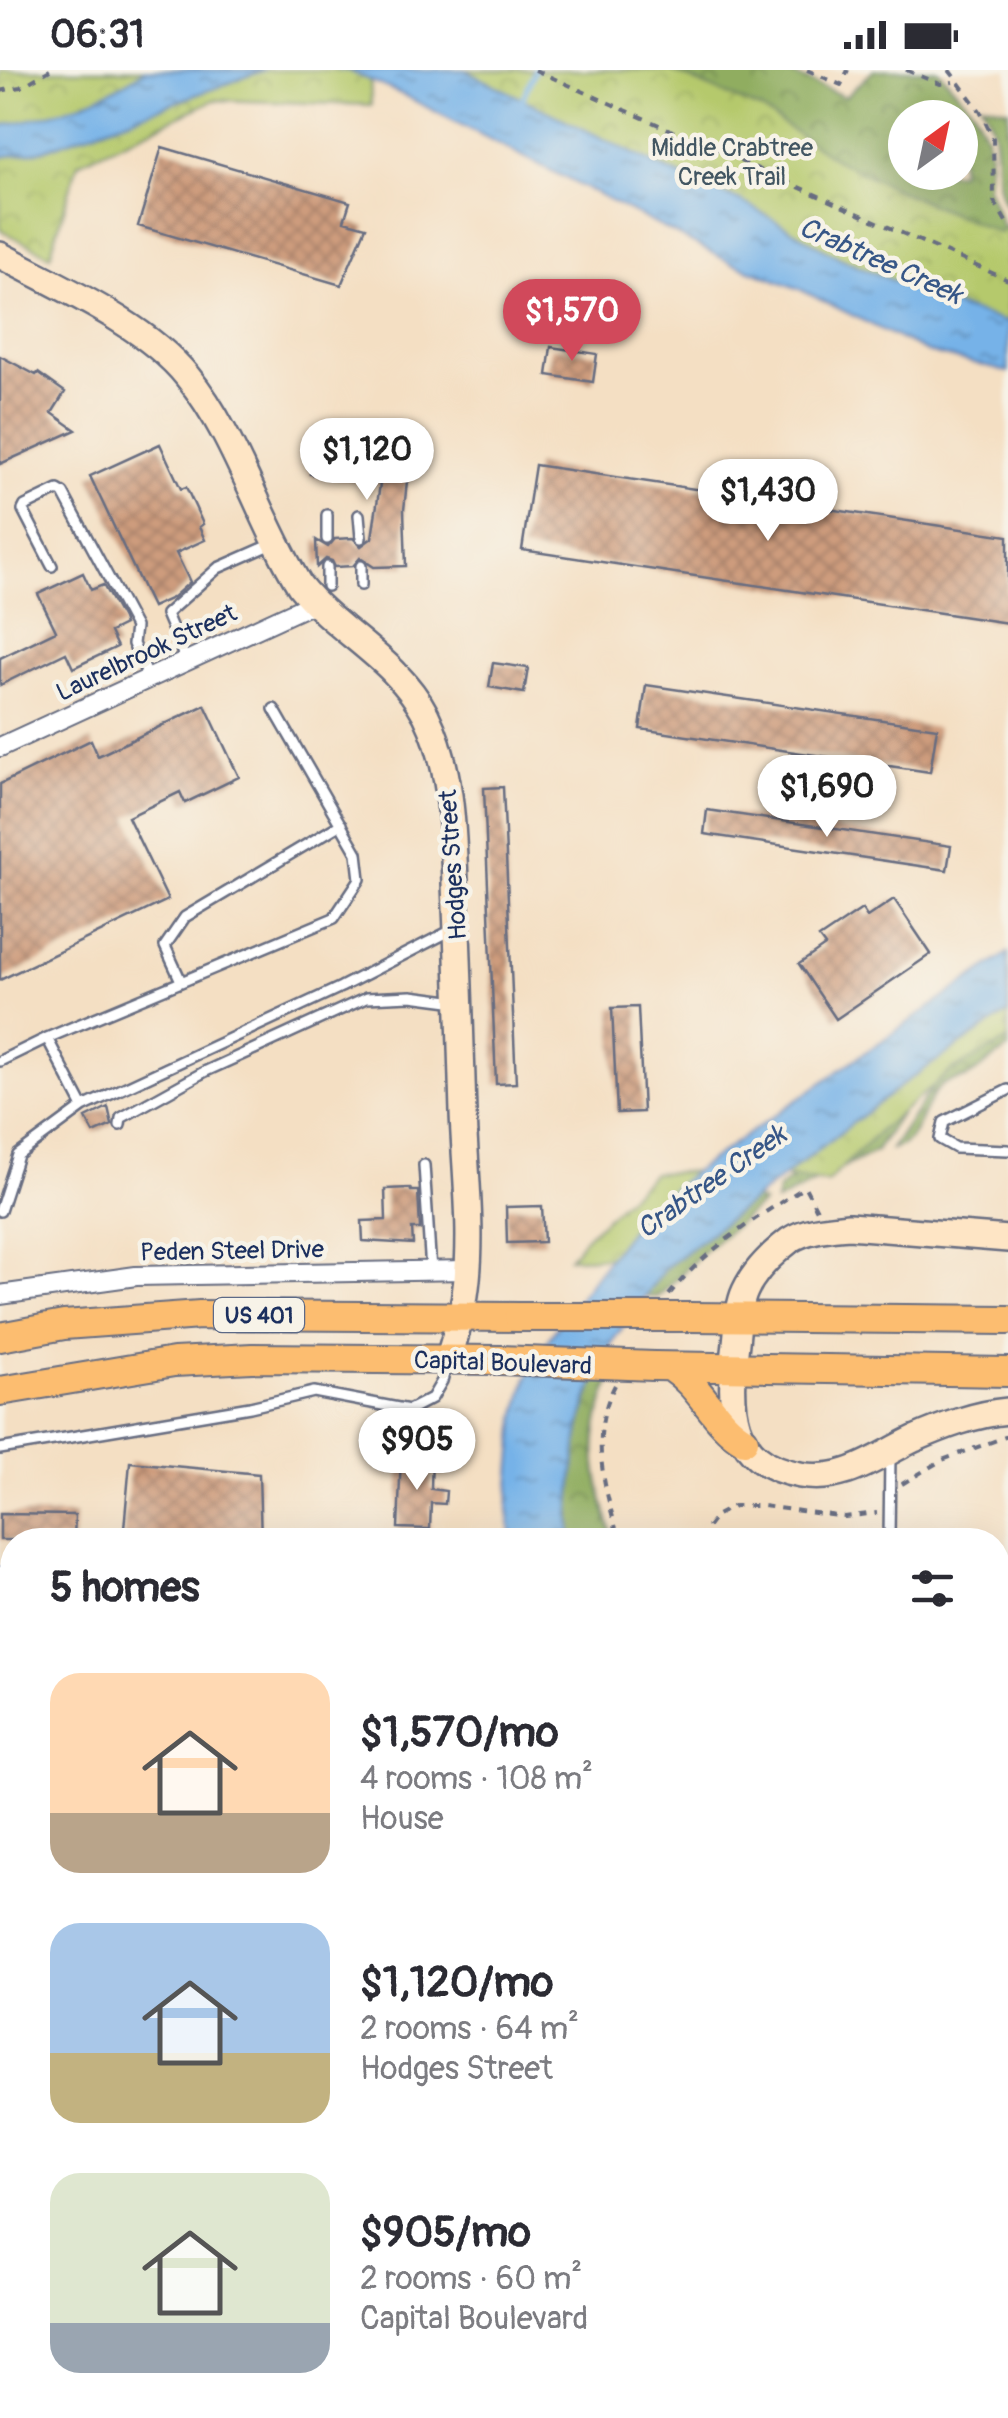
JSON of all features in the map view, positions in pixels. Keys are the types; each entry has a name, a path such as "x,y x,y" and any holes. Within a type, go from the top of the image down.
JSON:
{"main road":[{"name":"Capital Boulevard","path":"0,1337 64,1325 184,1316 689,1317 736,1343 1008,1372"},
{"name":"Capital Boulevard","path":"0,1391 174,1362 252,1358 500,1360 663,1367 736,1343 1008,1320"},
{"path":"663,1367 688,1380 715,1418 744,1440"}],"street":[{"name":"Hodges Street","path":"0,255 132,329 187,375 219,427 294,578 320,595 384,660 414,694 428,720 445,773 450,804 460,1002 467,1270 448,1360"},
{"name":"Laurelbrook Street","path":"0,748 320,595"},
{"path":"1008,1240 849,1226 823,1228 793,1238 761,1267 744,1294 736,1343 734,1419 744,1440 768,1462 802,1475 840,1474 946,1426 1008,1411"},
{"name":"Peden Steel Drive","path":"0,1294 136,1276 467,1270"}],"lane":[{"path":"52,566 23,510 58,490 63,492 135,627 132,644 149,678"},
{"path":"326,515 327,539"},
{"path":"360,515 361,538"},
{"path":"186,661 166,614 218,568 276,543"},
{"path":"360,585 361,566"},
{"path":"320,595 327,567"},
{"path":"0,1061 334,918 360,879 357,852 274,708"},
{"path":"181,981 165,946 185,918 341,824"},
{"path":"0,1211 18,1155 82,1107 341,987 457,928"},
{"path":"120,1125 121,1118 189,1080 366,998 411,996 460,1002"},
{"path":"47,1038 82,1107"},
{"path":"1008,1090 944,1122 940,1139 956,1148 1008,1150"},
{"path":"424,1165 431,1271"},
{"path":"0,1449 250,1407 314,1392 408,1410 432,1398 448,1360"},
{"path":"889,1528 890,1451"}],"path":[{"path":"0,91 21,87 50,70"},
{"path":"535,70 1008,280"},
{"path":"808,70 841,85 848,70"},
{"path":"906,70 940,84 955,81"},
{"path":"949,70 980,111 993,138 994,200 1008,225"},
{"path":"666,1298 742,1228 806,1187 817,1211"},
{"path":"616,1528 600,1470 601,1420 618,1378"},
{"path":"899,1486 942,1460 1008,1436"},
{"path":"707,1528 717,1515 734,1506 845,1517 877,1513 888,1506"}],"green space":[{"path":"0,70 370,70 371,105 214,100 78,163 50,255 0,230"},
{"name":"Middle Crabtree Creek Trail","path":"406,70 669,70 762,110 835,159 888,185 888,190 898,190 1000,233 1008,223 1008,354"},
{"path":"565,70 782,70 845,97 874,70 938,70 965,100 888,100 888,190 978,190 978,118 990,152 987,186 1008,240"},
{"path":"981,103 1008,109 1008,209 998,183 994,131"},
{"path":"1008,973 1008,1040 952,1070 880,1130 827,1183 745,1170"},
{"path":"1008,1038 1008,1049 978,1071 939,1088 914,1133 901,1146 891,1149 939,1077"},
{"path":"922,1081 876,1151 776,1202 778,1190 802,1169"},
{"path":"745,1170 646,1257 569,1258 653,1173"},
{"path":"747,1195 763,1203 703,1252 658,1297 642,1297 653,1272"},
{"path":"598,1373 615,1373 599,1417 595,1456 611,1528 572,1528 575,1455"}],"water":[{"path":"145,70 265,70 40,151 0,157 0,126 76,106"},
{"path":"338,70 464,70 667,170 743,202 840,258 940,301 1008,323 1008,372 927,352 797,288 732,263 399,93"},
{"name":"Crabtree Creek","path":"1008,953 1008,1013 911,1078 665,1268 614,1339 589,1395 580,1426 571,1528 510,1528 508,1509 516,1417 527,1378 551,1335 639,1218 692,1173"}],"building":[{"path":"162,147 350,202 344,221 366,227 341,285 138,226"},
{"path":"551,347 597,354 593,382 547,375"},
{"path":"0,356 38,373 65,392 52,413 76,430 0,464"},
{"path":"316,439 397,452 395,469 408,471 404,510 406,566 374,567 360,558 353,566 335,567 326,559 317,567 316,540 328,547 335,539 353,538 361,546 372,538 380,484 310,474"},
{"path":"160,444 181,489 186,487 203,524 199,527 205,540 176,553 190,582 172,598 152,607 90,476"},
{"path":"535,465 1008,536 1008,623 522,550"},
{"path":"83,573 91,590 103,585 122,619 124,625 110,632 117,647 73,668 66,653 0,685 0,658 56,631 38,594"},
{"path":"493,663 528,668 524,693 489,687"},
{"path":"646,685 937,728 930,772 640,729"},
{"path":"205,705 239,777 185,803 180,792 128,817 168,900 0,980 0,784 91,740 98,756"},
{"path":"503,787 516,1083 496,1084 484,788"},
{"path":"707,810 951,846 947,870 704,834"},
{"path":"894,899 931,954 836,1019 799,964 825,946 819,938 862,909 867,917"},
{"path":"638,1007 643,1112 617,1113 612,1008"},
{"path":"108,1107 112,1125 94,1133 86,1118"},
{"path":"385,1189 418,1191 420,1229 412,1229 413,1244 363,1241 362,1221 386,1220"},
{"path":"542,1206 544,1242 507,1243 506,1207"},
{"path":"401,1455 432,1456 431,1489 446,1491 445,1504 431,1503 430,1528 398,1528"},
{"path":"130,1462 259,1474 261,1528 124,1528"},
{"path":"0,1514 75,1515 74,1528 0,1528"}],"waterway":[{"path":"520,104 535,70"}]}
